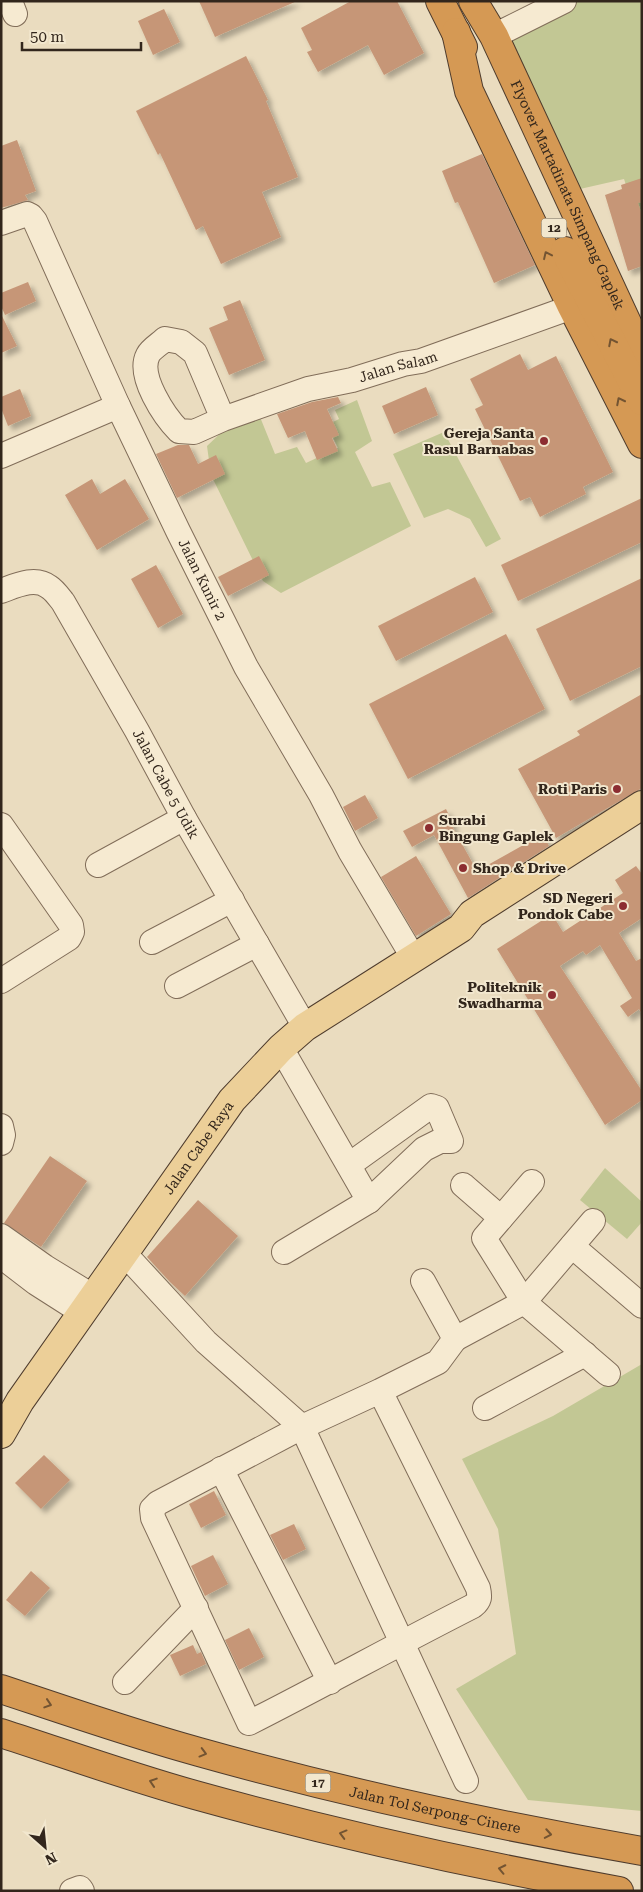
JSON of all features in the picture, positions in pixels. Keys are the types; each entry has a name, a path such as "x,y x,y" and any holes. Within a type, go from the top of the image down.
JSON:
{"highway":[{"name":"12","path":"440,1 461,44"},
{"path":"489,21 529,73 617,267 642,317"},
{"name":"Flyover Martadinata Simpang Gaplek","path":"489,21 642,355"},
{"path":"461,44 469,90 572,307 642,444"},
{"name":"Flyover Martadinata Simpang Gaplek","path":"461,44 642,401"},
{"name":"Jalan Tol Serpong–Cinere","path":"1,1689 198,1752 382,1800 525,1830 642,1851"},
{"path":"1,1733 195,1795 363,1839 514,1872 619,1891"}],"main road":[{"name":"Jalan Cabe Raya","path":"1,1434 20,1402 232,1100 281,1048 305,1027 461,928 472,914 642,805"},
{"name":"Jalan Cabe Raya","path":"461,928 479,926 485,923 642,824"}],"street":[{"path":"489,21 564,1"},
{"name":"Jalan Kunir 2","path":"1,223 27,214 35,221 118,406 246,667 321,795 350,851 413,957"},
{"name":"Jalan Salam","path":"223,420 308,389 352,380 403,364 421,361 572,307"},
{"path":"1,456 118,406"},
{"name":"Jalan Cabe 5 Udik","path":"1,591 24,583 35,582 48,586 63,602 138,732 184,818 305,1027"},
{"path":"98,865 184,818"},
{"path":"1,825 71,925 72,932 69,938 1,981"},
{"path":"152,942 232,900"},
{"path":"177,986 257,944"},
{"path":"281,1048 369,1201"},
{"path":"284,1252 369,1201 424,1149 440,1141 451,1141 437,1108 431,1106 349,1165"},
{"path":"1,1126 3,1135 1,1143"},
{"path":"532,1182 484,1238 524,1302 608,1374"},
{"path":"463,1185 501,1218"},
{"path":"380,1392 478,1588 480,1596 478,1602 330,1682 249,1723 151,1513 152,1509 158,1503 302,1427 380,1392 438,1362 455,1339 524,1302 593,1221"},
{"path":"1,1236 45,1267 88,1305"},
{"path":"572,1246 642,1306"},
{"path":"124,1253 206,1342 302,1427 466,1781"},
{"path":"1,1256 36,1283 88,1305"},
{"path":"423,1281 455,1339"},
{"path":"485,1408 585,1354"},
{"path":"221,1469 330,1682"},
{"path":"125,1682 196,1608"},
{"path":"72,1891 80,1888 82,1891"}],"green space":[{"path":"567,1 642,1 642,233 624,179 558,194 483,48 570,8"},
{"path":"357,400 372,441 355,452 372,487 390,482 411,526 281,593 263,581 211,475 207,446 226,428 260,417 275,454 297,447 306,463 338,448 327,425 339,419 335,410"},
{"path":"444,432 501,539 486,547 470,519 448,509 424,518 393,454"},
{"path":"605,1168 642,1202 642,1222 627,1239 580,1200"},
{"path":"642,1364 642,1811 528,1800 456,1689 516,1654 498,1529 462,1459 553,1416"}],"building":[{"path":"199,1 297,1 215,37"},
{"path":"351,1 397,1 424,53 384,75 368,45 318,72 307,52 312,50 301,28"},
{"path":"164,9 180,42 153,55 138,21"},
{"path":"246,56 268,100 266,101 298,177 262,192 281,237 221,264 203,226 196,230 160,153 158,155 136,111"},
{"path":"17,140 36,191 25,195 28,200 1,208 1,146"},
{"path":"482,154 535,265 494,283 458,202 455,203 442,171"},
{"path":"642,178 642,202 638,203 642,215 642,266 628,271 605,195 622,189 621,185"},
{"path":"28,282 36,301 5,315 1,306 1,293"},
{"path":"240,300 265,360 229,375 209,328 228,320 223,307"},
{"path":"1,314 17,346 1,353"},
{"name":"Gereja Santa Rasul Barnabas","path":"520,354 528,370 556,356 613,472 583,487 586,494 540,517 530,497 520,501 475,409 483,405 470,379"},
{"path":"426,387 438,415 394,434 382,406"},
{"path":"20,389 31,416 8,426 1,408 1,397"},
{"path":"338,397 341,403 327,409 339,435 332,438 338,451 317,460 305,431 288,438 277,414 312,402"},
{"path":"178,445 189,445 198,464 216,455 225,474 177,498 156,454"},
{"path":"92,479 100,494 125,479 149,519 97,550 65,495"},
{"path":"642,498 642,542 518,601 501,565"},
{"path":"259,556 269,575 228,596 218,577"},
{"path":"156,565 183,614 158,628 131,579"},
{"path":"475,577 493,612 396,661 378,626"},
{"path":"642,578 642,666 570,701 536,629"},
{"path":"506,634 545,709 408,779 369,704"},
{"path":"642,694 642,788 556,838 518,769 580,735 577,731"},
{"path":"365,795 378,818 355,831 343,807"},
{"path":"446,809 454,825 452,826 477,871 543,834 549,846 468,898 434,835 412,847 403,831"},
{"path":"416,856 451,914 416,936 381,877"},
{"name":"Politeknik Swadharma","path":"636,866 642,874 642,918 619,933 636,961 642,958 642,1014 639,1009 628,1017 620,1006 632,998 600,945 586,955 583,951 560,966 642,1091 642,1100 605,1125 497,949 552,914 563,932 623,893 615,880"},
{"path":"50,1156 87,1181 41,1247 4,1223"},
{"path":"198,1200 238,1236 185,1296 147,1257"},
{"path":"44,1455 70,1480 41,1509 15,1483"},
{"path":"214,1491 226,1515 201,1528 189,1504"},
{"path":"294,1524 306,1549 283,1560 270,1535"},
{"path":"213,1555 228,1584 205,1596 191,1566"},
{"path":"31,1571 50,1588 25,1616 6,1600"},
{"path":"249,1628 264,1657 239,1670 225,1640"},
{"path":"193,1645 197,1654 201,1652 206,1664 180,1676 170,1655"}],"place":[{"name":"Gereja Santa Rasul Barnabas","path":"544,441"},
{"name":"Roti Paris","path":"617,789"},
{"name":"Surabi Bingung Gaplek","path":"429,828"},
{"name":"Shop & Drive","path":"463,868"},
{"name":"SD Negeri Pondok Cabe","path":"623,906"},
{"name":"Politeknik Swadharma","path":"552,995"}]}
